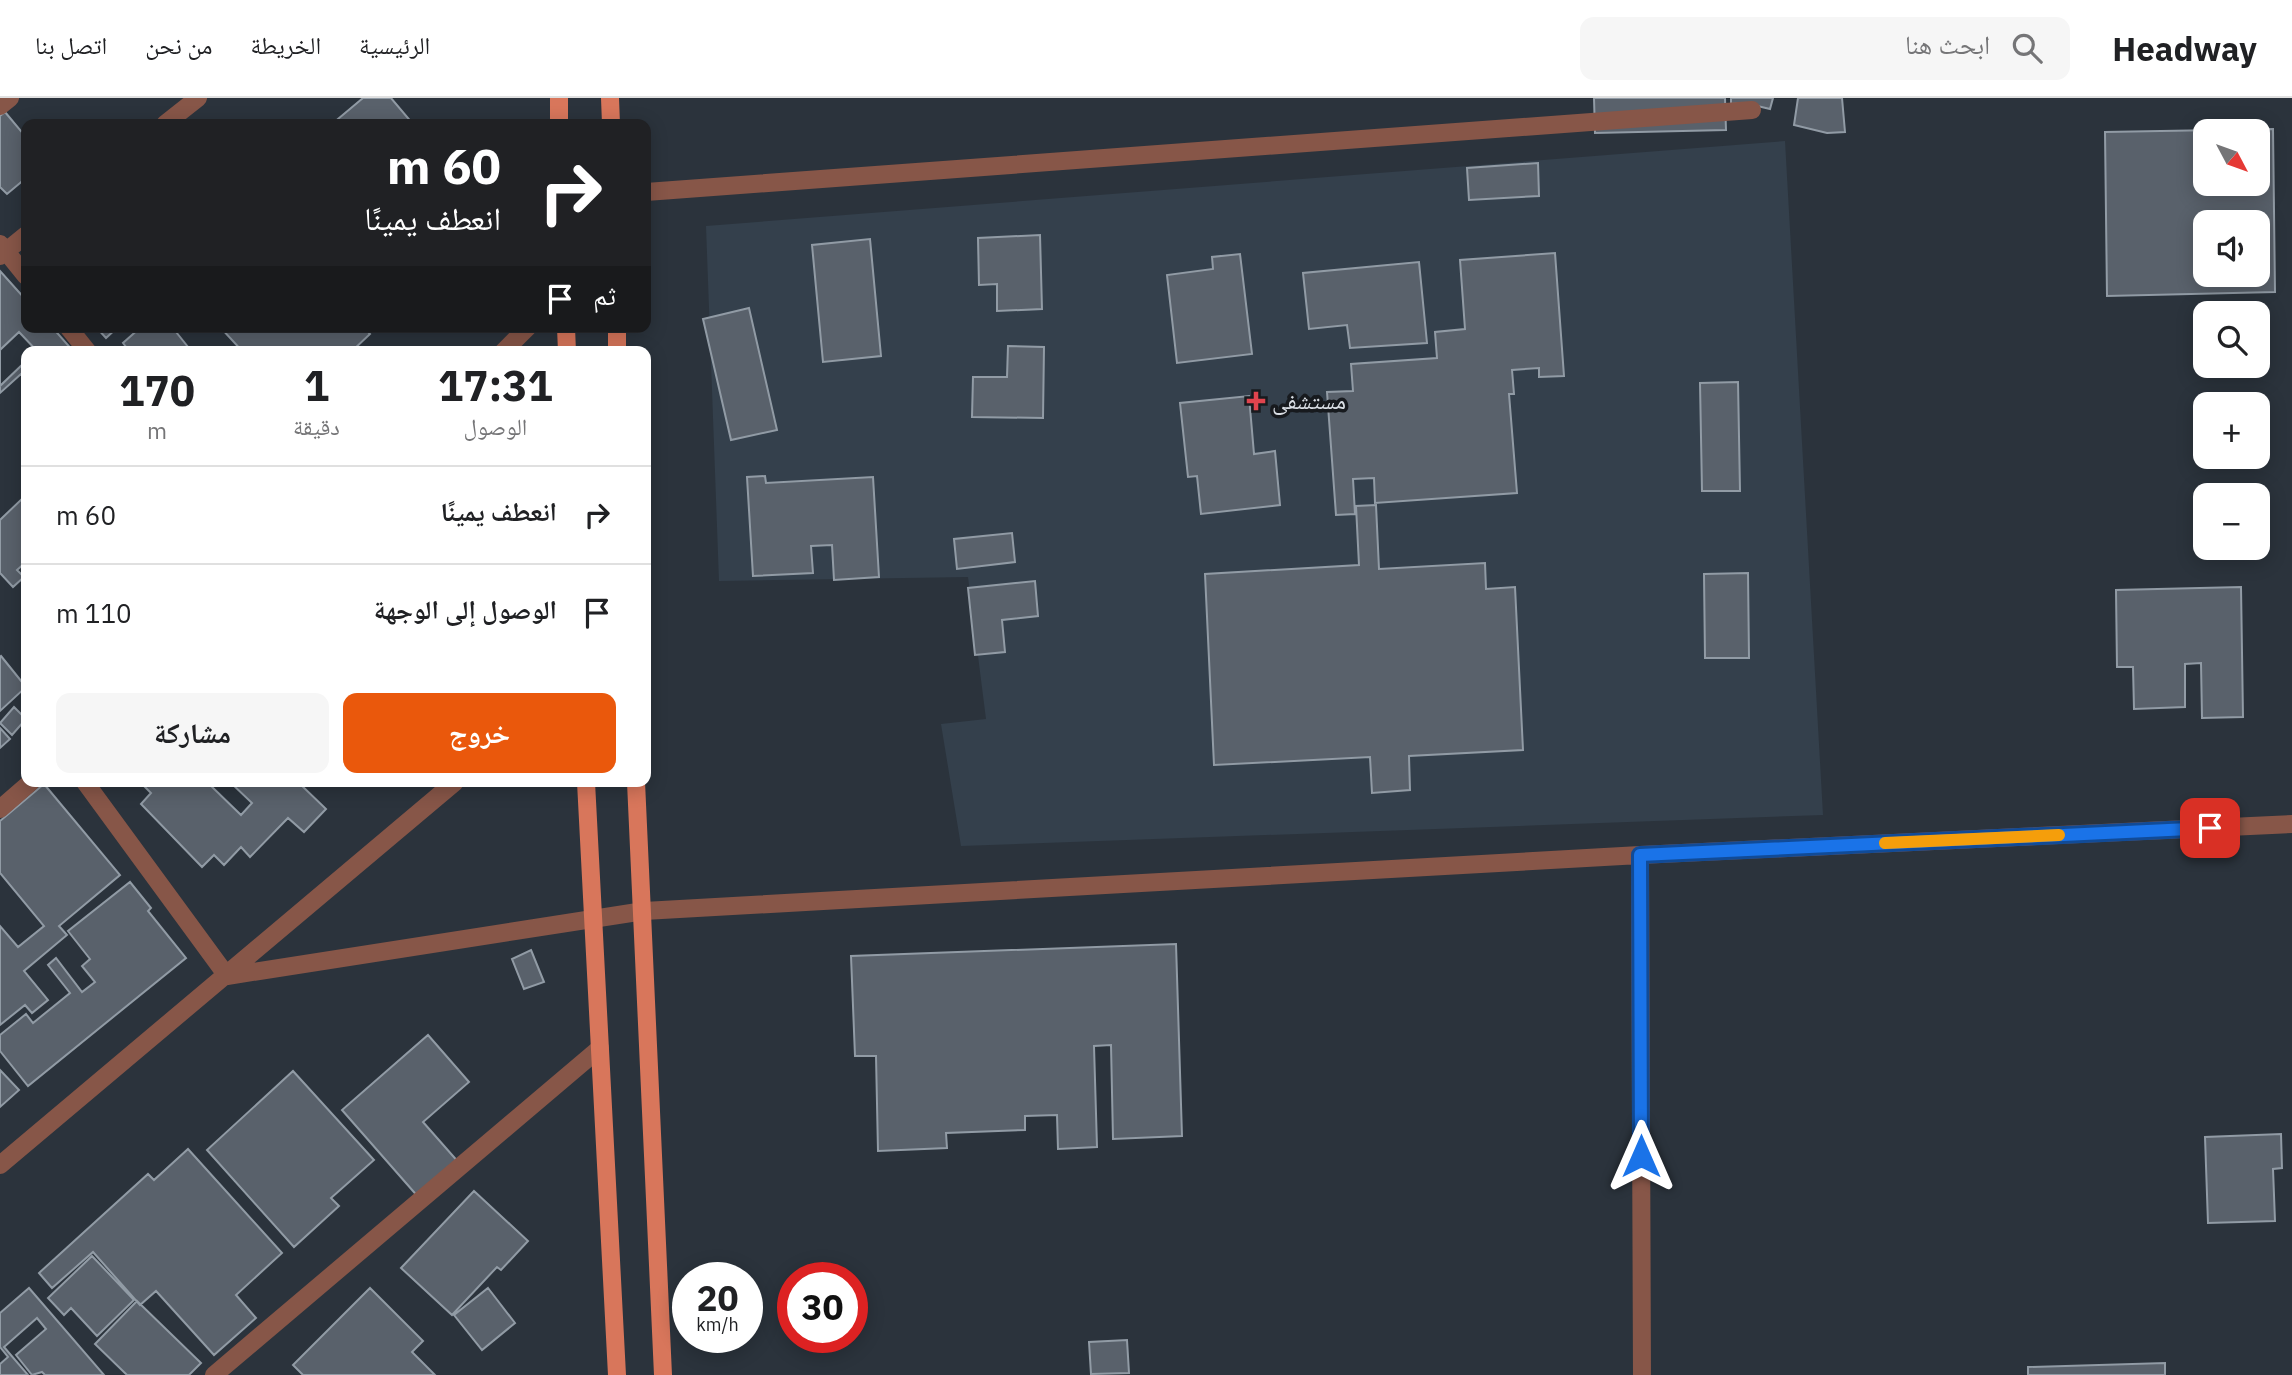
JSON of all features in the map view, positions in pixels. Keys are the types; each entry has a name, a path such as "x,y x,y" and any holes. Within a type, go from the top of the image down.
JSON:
{"main road":[{"path":"559,98 559,119"},
{"path":"610,98 611,119"},
{"path":"586,787 617,1375"},
{"path":"636,787 663,1375"}],"street":[{"path":"0,106 10,98"},
{"path":"171,119 198,98"},
{"path":"651,192 1752,110"},
{"path":"21,238 2,250 21,271"},
{"path":"509,346 522,333"},
{"path":"0,808 25,787"},
{"path":"89,787 227,976"},
{"path":"0,1166 449,787"},
{"path":"227,976 644,911 1640,855 2292,824"},
{"path":"1640,855 1642,1375"},
{"path":"214,1375 600,1048"}],"shaded area":[{"name":"مستشفى","path":"1785,141 1823,815 961,846 941,724 986,719 968,577 719,581 706,226"}],"building":[{"path":"363,98 391,98 409,119 338,119"},
{"path":"1594,98 1725,98 1726,130 1595,133"},
{"path":"1731,98 1773,98 1770,109 1745,103 1731,104"},
{"path":"1798,98 1842,98 1845,132 1827,133 1794,125"},
{"path":"5,112 21,131 21,182 7,194 0,187 0,116"},
{"path":"2270,129 2273,129 2275,292 2107,296 2105,132 2193,130 2193,196 2270,196"},
{"path":"1538,163 1539,196 1469,200 1467,168"},
{"path":"1040,235 1042,309 997,311 997,284 979,285 978,238"},
{"path":"870,239 881,356 823,362 812,245"},
{"path":"1555,253 1564,376 1539,377 1539,368 1512,370 1514,394 1509,394 1517,493 1375,503 1374,478 1353,479 1355,514 1336,515 1327,392 1353,391 1351,364 1437,358 1435,332 1465,329 1460,260"},
{"path":"1240,254 1252,354 1177,363 1167,275 1213,269 1212,257"},
{"path":"1419,262 1427,343 1350,348 1347,325 1309,329 1303,273"},
{"path":"0,271 21,294 21,333 57,333 69,346 21,346 21,374 0,393"},
{"path":"749,308 777,430 731,440 703,319"},
{"path":"19,332 32,346 21,346 21,366 0,386 0,350"},
{"path":"134,333 177,333 187,346 125,346 123,343"},
{"path":"226,333 370,334 357,346 237,346"},
{"path":"1008,346 1044,347 1043,418 972,417 973,377 1007,377"},
{"path":"1738,382 1740,491 1702,491 1700,383"},
{"path":"1249,396 1254,454 1275,451 1280,505 1201,514 1197,476 1188,477 1180,403"},
{"path":"765,476 766,483 873,477 879,577 834,580 832,545 811,546 813,573 753,576 747,477"},
{"path":"21,500 21,566 17,570 21,574 21,580 13,587 0,573 0,520"},
{"path":"1376,505 1379,569 1485,563 1486,589 1515,587 1523,750 1409,756 1410,790 1372,793 1370,757 1214,765 1205,574 1359,565 1356,506"},
{"path":"1012,533 1015,562 957,569 954,539"},
{"path":"1748,573 1749,658 1705,658 1704,574"},
{"path":"1035,581 1038,616 1002,620 1005,652 975,655 968,588"},
{"path":"2241,587 2243,717 2202,718 2201,663 2185,664 2185,707 2134,709 2133,667 2117,667 2116,590"},
{"path":"0,657 21,681 21,692 0,711"},
{"path":"14,707 21,714 21,725 12,735 0,723"},
{"path":"0,728 10,739 0,748"},
{"path":"40,787 47,787 120,875 59,926 67,935 24,971 48,1000 32,1013 25,1005 0,1025 0,926 18,947 44,926 0,873 0,821"},
{"path":"145,787 212,787 241,815 252,803 235,787 303,787 326,809 304,832 288,818 250,857 241,847 224,865 214,855 202,867 141,804 151,793"},
{"path":"130,882 151,908 148,911 186,958 28,1086 0,1051 0,1035 26,1014 33,1023 70,993 48,965 56,958 82,992 95,982 82,966 90,959 68,931"},
{"path":"1176,944 1182,1136 1113,1139 1111,1045 1094,1046 1097,1147 1058,1149 1057,1115 1025,1116 1025,1130 946,1133 947,1148 878,1151 876,1056 855,1056 851,956"},
{"path":"531,950 544,982 524,989 512,959"},
{"path":"428,1035 469,1082 423,1122 460,1164 420,1199 342,1110"},
{"path":"0,1070 19,1090 0,1107"},
{"path":"293,1071 374,1160 331,1198 339,1206 294,1247 207,1150"},
{"path":"2281,1134 2282,1168 2273,1169 2275,1221 2208,1223 2205,1137"},
{"path":"188,1149 282,1253 236,1295 256,1318 214,1355 156,1291 140,1305 93,1252 52,1288 39,1273 148,1174 154,1180"},
{"path":"474,1191 528,1241 501,1270 497,1267 452,1315 401,1268"},
{"path":"92,1256 134,1300 97,1336 71,1308 64,1315 48,1298"},
{"path":"29,1288 104,1375 45,1375 42,1372 32,1375 16,1355 46,1329 37,1318 4,1347 28,1375 0,1375 0,1364 8,1357 0,1347 0,1313"},
{"path":"370,1288 423,1341 412,1352 435,1375 303,1375 293,1365"},
{"path":"488,1288 515,1323 482,1350 454,1315"},
{"path":"137,1301 201,1363 189,1375 127,1375 95,1344"},
{"path":"1127,1340 1129,1373 1091,1374 1089,1342"},
{"path":"2165,1363 2165,1375 2028,1375 2028,1367"}],"slow traffic":[{"path":"1885,843 2059,835"}],"place":[{"name":"مستشفى","path":"1256,401"}],"route":[{"path":"1641,1156 1640,855 2210,828"}]}
